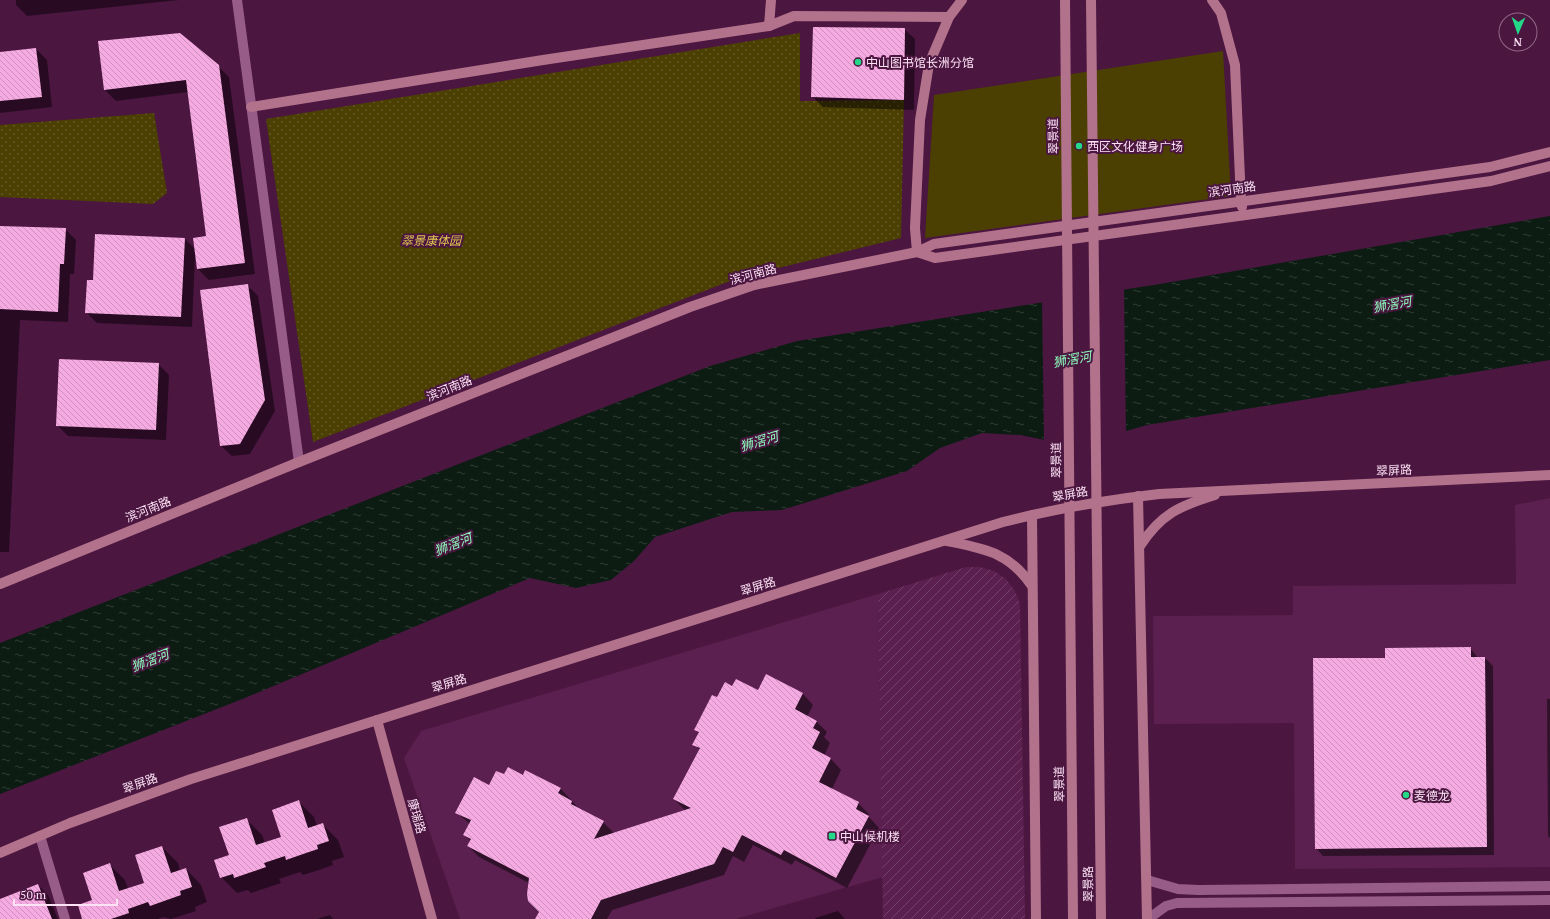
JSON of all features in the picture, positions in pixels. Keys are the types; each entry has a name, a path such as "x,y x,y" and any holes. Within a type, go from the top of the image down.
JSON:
{"street":[{"path":"237,0 299,462"},
{"path":"770,26 771,0"},
{"path":"918,252 915,228 920,120 929,64 949,17 962,0"},
{"name":"翠景道","path":"1065,0 1073,919"},
{"name":"翠景路","path":"1091,0 1101,919"},
{"path":"1212,0 1221,13 1235,65 1240,201 1245,216"},
{"path":"251,107 543,60 770,26 794,16 949,17"},
{"name":"滨河南路","path":"0,584 299,462 690,307 754,285 918,252 934,244 1490,167 1550,152"},
{"name":"滨河南路","path":"918,252 935,258 1245,216 1491,181 1550,166"},
{"name":"翠屏路","path":"0,853 130,800 184,781 945,540 1032,515 1080,504 1138,496 1550,475"},
{"path":"1140,546 1149,532 1160,520 1173,511 1187,504 1231,491"},
{"path":"1138,496 1147,919"},
{"path":"1032,515 1036,919"},
{"path":"945,540 982,548 1000,555 1016,566 1032,586"},
{"name":"康瑞路","path":"377,720 432,919"},
{"path":"40,836 65,919"},
{"path":"1147,880 1178,889 1198,890 1550,886"},
{"path":"1147,919 1166,906 1177,903 1550,900"}],"shaded area":[{"name":"麦德龙","path":"1550,498 1550,867 1295,869 1294,723 1154,724 1153,616 1293,615 1293,586 1516,584 1515,505"},
{"path":"966,567 980,567 994,571 1006,579 1015,591 1020,604 1025,919 883,919 878,594"},
{"path":"878,594 883,877 736,919 460,919 404,758 421,731"}],"green space":[{"name":"翠景康体园","path":"800,33 800,101 904,100 901,238 738,278 313,442 266,119"},
{"name":"西区文化健身广场","path":"1223,51 1231,196 925,238 934,95"},
{"path":"154,113 167,193 153,204 0,197 0,125"}],"water":[{"name":"狮滘河","path":"1550,216 1550,360 1147,425 1075,446 1020,435 982,433 940,448 907,471 782,510 732,512 655,537 634,561 611,580 576,588 530,578 245,698 0,794 0,643 710,366 797,341 1166,283"}],"pier":[{"path":"1124,288 1126,433 1075,448 1044,442 1042,301"}],"building":[{"name":"中山图书馆长洲分馆","path":"813,27 905,28 904,100 811,97"},
{"path":"180,33 219,65 245,263 197,269 193,238 206,236 186,80 104,90 98,41"},
{"path":"36,48 42,97 0,101 0,52"},
{"path":"0,226 66,228 64,264 60,264 58,312 0,309"},
{"path":"95,234 185,238 181,317 85,313 87,280 93,280"},
{"path":"248,284 265,400 240,444 220,446 200,290"},
{"path":"59,359 159,363 156,430 56,426"},
{"path":"1471,647 1471,657 1485,657 1487,847 1315,849 1313,658 1385,658 1385,648"},
{"path":"766,674 803,693 795,709 817,721 813,728 820,732 812,748 831,758 819,782 859,802 856,809 869,816 836,878 784,850 781,855 742,835 733,852 723,847 714,864 601,900 591,919 535,919 539,912 528,901 527,894 529,878 467,846 471,839 463,835 471,820 455,813 474,777 489,785 496,771 504,774 508,767 523,775 525,770 561,788 558,793 572,801 571,804 604,821 594,839 691,808 673,799 700,748 692,745 699,732 694,730 712,695 717,697 725,682 732,686 736,679 758,690"},
{"path":"299,800 308,828 323,823 329,841 317,845 318,849 286,860 285,856 264,863 266,867 234,878 233,874 220,878 214,860 229,855 219,827 247,818 256,845 281,837 272,810"},
{"path":"162,846 171,873 186,868 192,887 180,891 181,895 150,906 148,902 128,909 129,913 111,919 82,919 78,905 92,900 83,873 110,863 119,891 144,883 135,855"},
{"path":"38,884 52,919 0,919 0,899"}],"place":[{"name":"中山图书馆长洲分馆","path":"858,62"},
{"name":"西区文化健身广场","path":"1079,146"},
{"name":"麦德龙","path":"1406,795"},
{"name":"中山候机楼","path":"832,836"}]}
